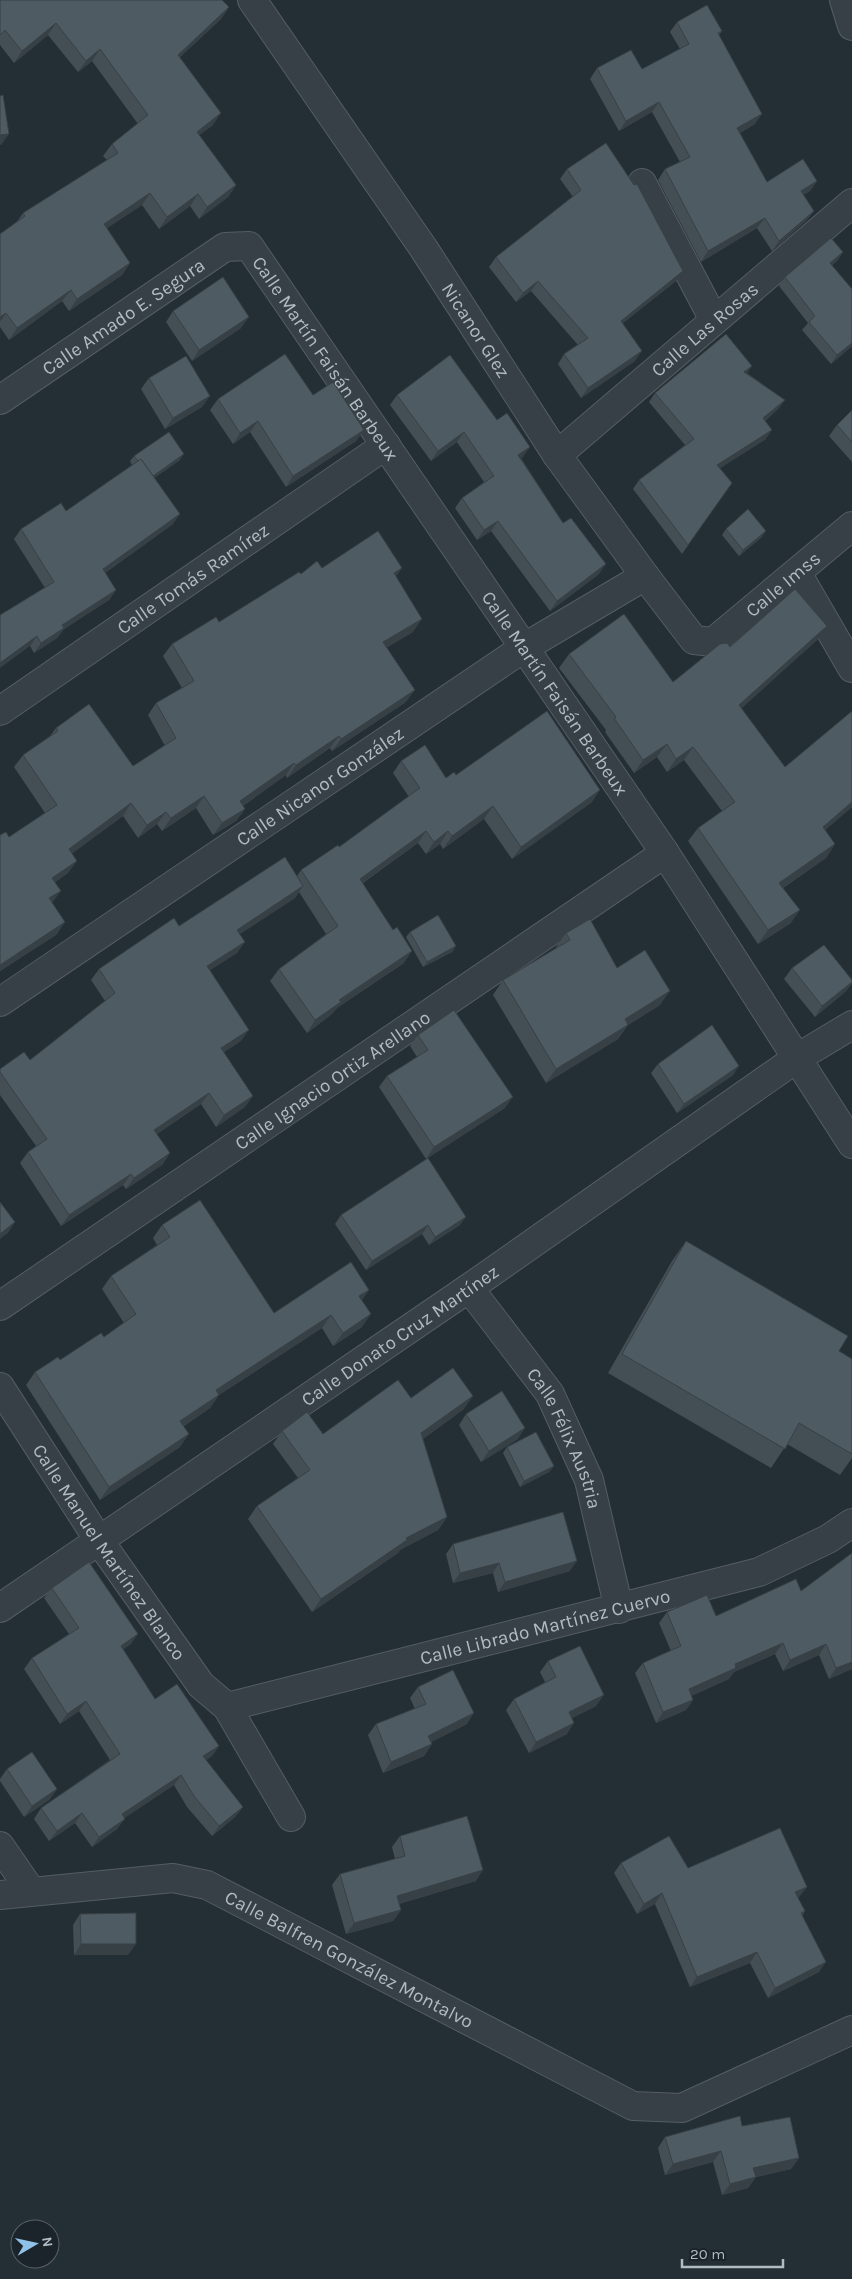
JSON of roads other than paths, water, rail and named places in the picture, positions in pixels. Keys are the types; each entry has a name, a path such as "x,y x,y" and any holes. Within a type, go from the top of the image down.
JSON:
{"street":[{"name":"Nicanor Glez","path":"252,0 424,249 557,455 694,640 712,642"},
{"path":"844,0 852,26"},
{"path":"642,183 714,320"},
{"name":"Calle Las Rosas","path":"557,455 852,203"},
{"name":"Calle Amado E. Segura","path":"0,400 225,247 249,246"},
{"name":"Calle Martín Faisán Barbeux","path":"249,246 665,853 852,1144"},
{"name":"Calle Tomás Ramírez","path":"0,711 386,445"},
{"name":"Calle Imss","path":"712,642 852,526"},
{"path":"796,573 852,668"},
{"name":"Calle Nicanor González","path":"0,1002 524,647 645,576"},
{"name":"Calle Ignacio Ortiz Arellano","path":"0,1306 665,853"},
{"name":"Calle Donato Cruz Martínez","path":"0,1608 100,1542 469,1288 797,1058 852,1025"},
{"name":"Calle Félix Austria","path":"469,1288 550,1394 589,1480 620,1609"},
{"name":"Calle Manuel Martínez Blanco","path":"0,1387 100,1542 201,1685 227,1706"},
{"name":"Calle Librado Martínez Cuervo","path":"227,1706 620,1609 759,1572 828,1539 852,1522"},
{"path":"227,1706 291,1817"},
{"path":"0,1846 31,1891"},
{"name":"Calle Balfren González Montalvo","path":"0,1895 173,1878 207,1885 633,2106 682,2108 852,2030"}]}
